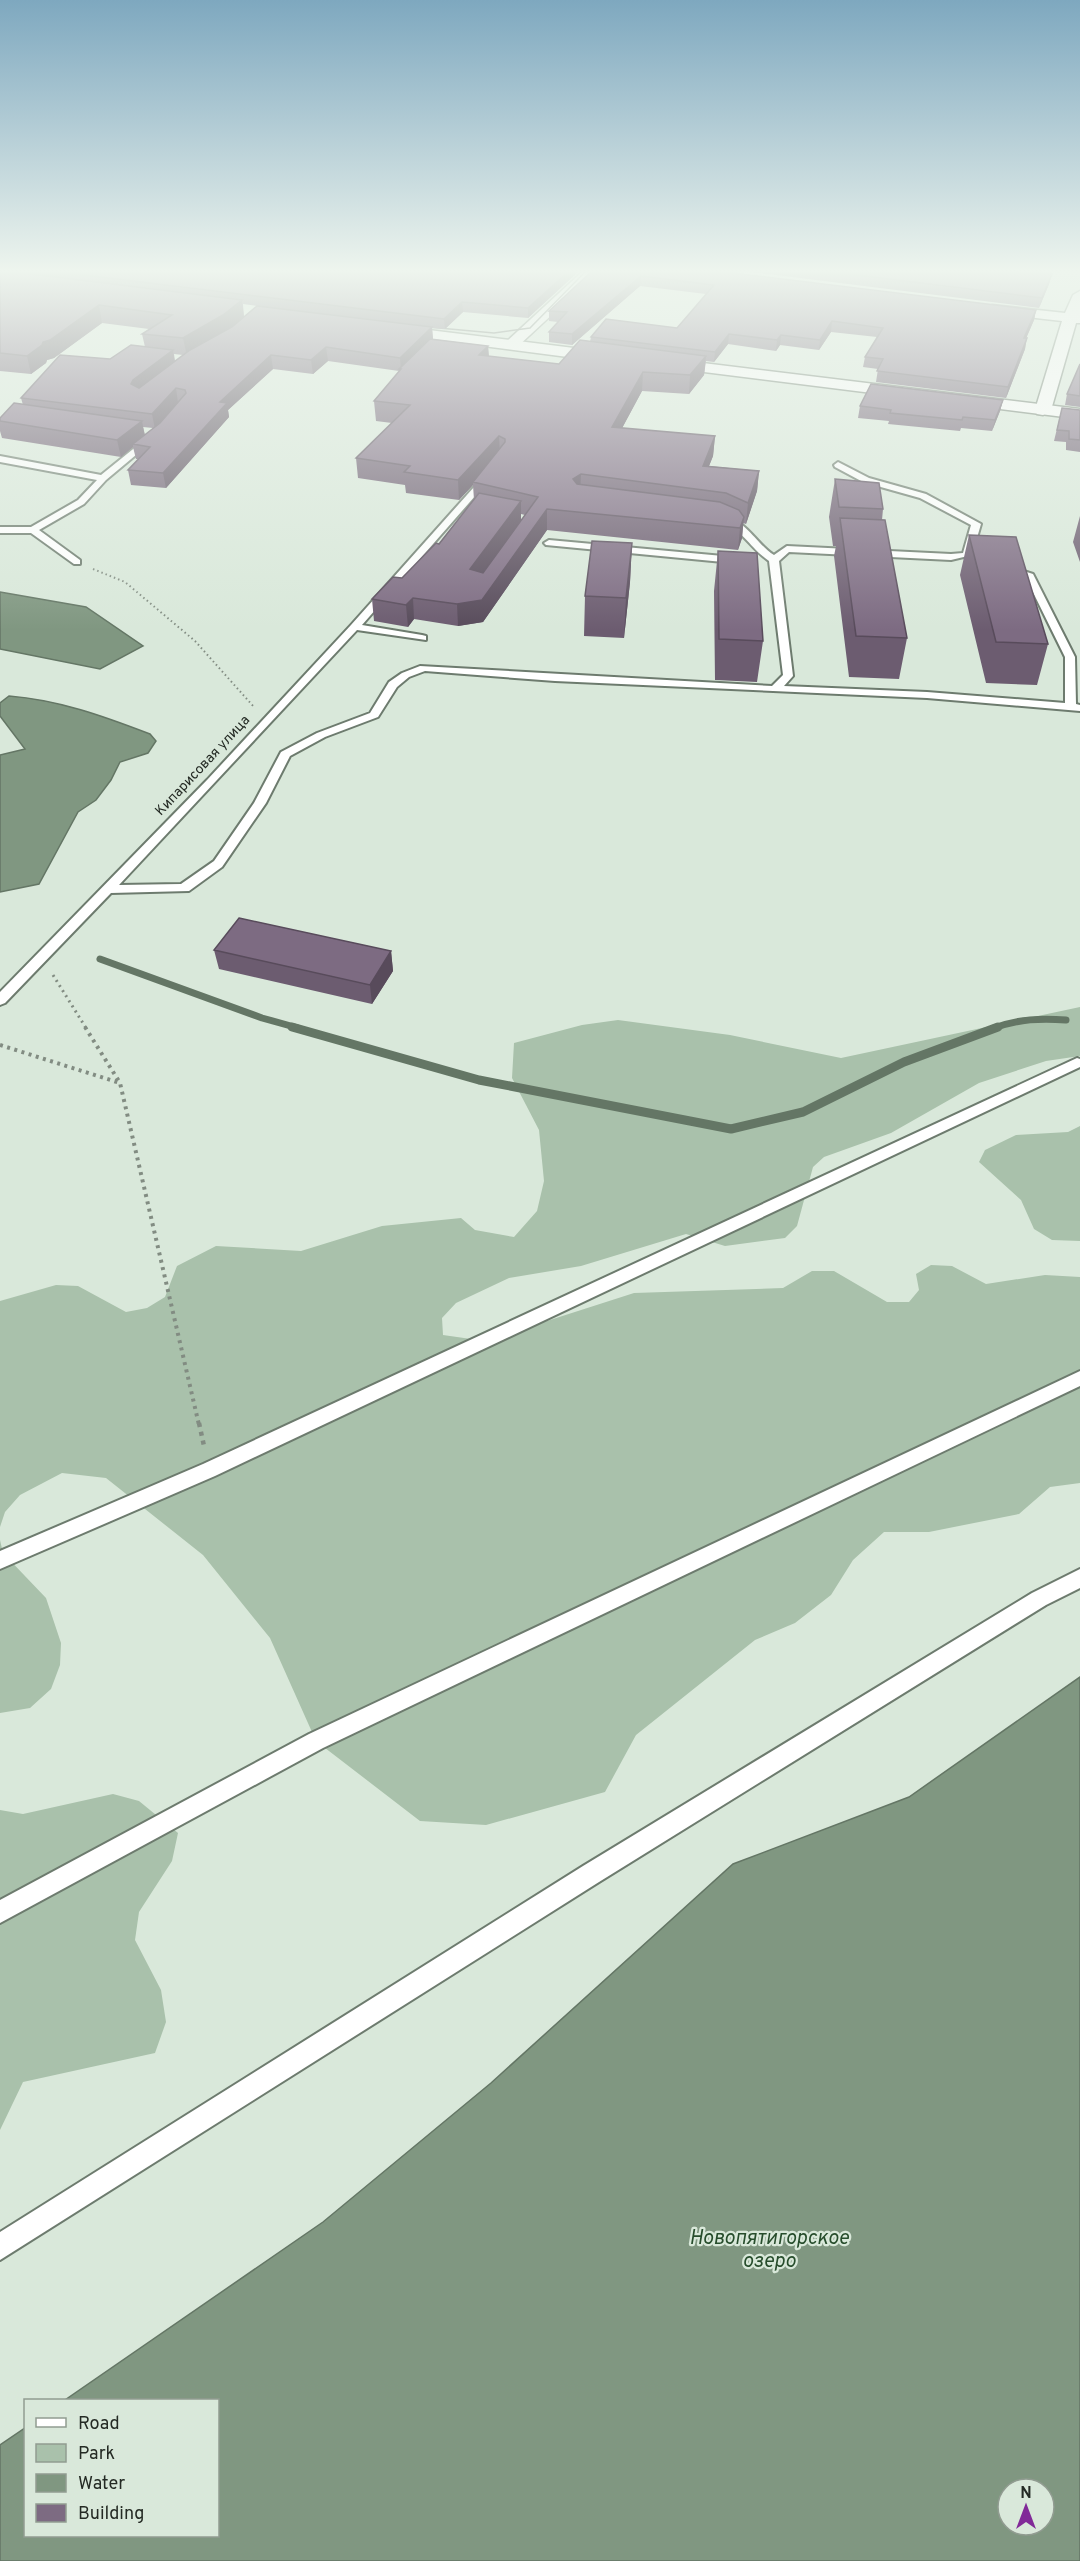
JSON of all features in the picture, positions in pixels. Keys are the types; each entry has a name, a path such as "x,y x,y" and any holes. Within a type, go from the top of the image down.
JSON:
{"street":[{"path":"883,391 1080,414"},
{"path":"1043,410 1050,391"}],"lane":[{"path":"0,530 33,530 81,502 103,478 158,434 147,433"},
{"path":"0,459 103,478"},
{"path":"774,560 787,549 972,557 976,524 923,496 866,480 838,465"},
{"path":"266,721 355,627 413,560 470,507 493,470"},
{"path":"709,516 721,518 741,527 758,549 774,560 788,676 775,688"},
{"path":"33,530 77,562"},
{"path":"549,543 723,559 740,558 758,549"},
{"path":"107,889 184,888 218,864 260,804 285,754 321,735 374,715 390,686 408,673 424,668 555,678 927,694 1076,708 1070,657 1030,576 999,566"},
{"path":"355,627 422,638"},
{"name":"Кипарисовая улица","path":"0,1000 266,721"},
{"path":"0,1560 209,1470 1077,1063"},
{"path":"0,1912 316,1741 1080,1378"},
{"path":"0,2247 601,1868 1039,1599 1080,1578"}],"path":[{"name":"Кипарисовая улица","path":"77,562 125,582 143,596 195,641 266,721"},
{"path":"42,957 120,1083 209,1470"},
{"path":"0,1045 120,1083"}],"green space":[{"path":"1080,1007 1080,1056 1046,1061 979,1083 891,1133 824,1157 813,1167 797,1226 785,1238 725,1246 686,1234 581,1266 509,1278 456,1303 442,1318 443,1335 485,1341 634,1293 783,1288 812,1271 834,1271 887,1302 909,1302 919,1290 916,1274 931,1265 952,1266 986,1284 1045,1275 1080,1277 1080,1483 1050,1487 1019,1514 929,1532 884,1532 853,1560 831,1595 795,1623 755,1640 636,1735 605,1792 486,1825 420,1821 316,1741 270,1638 203,1555 106,1478 62,1473 20,1495 5,1512 0,1527 0,1301 56,1285 78,1286 126,1312 147,1308 165,1297 177,1266 216,1246 301,1251 382,1226 461,1218 475,1230 514,1237 537,1211 544,1181 539,1130 512,1078 514,1043 582,1025 618,1020 730,1035 841,1058"},
{"path":"1080,1126 1080,1241 1052,1240 1034,1229 1021,1200 979,1162 985,1150 1016,1135 1068,1132"},
{"path":"0,1540 3,1553 46,1598 61,1643 60,1665 51,1689 30,1708 0,1713"},
{"path":"113,1794 139,1801 178,1833 172,1861 139,1912 135,1940 161,1990 166,2022 155,2053 23,2082 0,2130 0,1810 23,1814"}],"water":[{"path":"0,592 86,607 143,646 100,669 0,649"},
{"path":"9,696 46,701 81,710 150,734 156,741 148,753 120,762 111,780 96,800 78,812 39,884 0,892 0,755 25,749 0,716 0,703"},
{"name":"Новопятигорское озеро","path":"1080,1677 1080,2561 0,2561 0,2445 24,2429 24,2537 219,2537 219,2399 66,2399 323,2222 491,2083 733,1864 909,1797"}],"building":[{"path":"28,391 174,391 152,414 21,398"},
{"path":"185,391 232,391 220,402 227,403 163,473 128,470 150,447 133,444 160,423 186,393"},
{"path":"383,391 633,391 612,427 715,436 703,466 759,471 748,503 726,493 581,474 573,479 577,484 720,502 739,510 744,517 740,528 547,509 482,600 457,604 413,598 406,605 372,599 393,577 402,578 436,543 439,544 479,493 521,501 470,569 483,573 538,497 473,482 505,442 505,439 499,436 458,480 404,472 410,466 356,458 410,405 374,401"},
{"path":"868,391 925,391 1003,400 995,420 963,417 962,420 890,413 891,410 860,406"},
{"path":"1069,391 1080,391 1080,396 1067,394"},
{"path":"14,403 142,421 117,440 0,421 0,418"},
{"path":"1062,408 1080,410 1080,440 1069,439 1069,431 1057,430"},
{"path":"835,479 879,483 883,509 839,507"},
{"path":"840,518 885,520 907,638 856,636"},
{"path":"969,535 1016,537 1048,644 996,642"},
{"path":"592,541 632,543 626,598 585,596"},
{"path":"718,551 757,553 763,641 719,639"},
{"path":"239,918 391,951 370,985 214,950"}],"waterway":[{"path":"100,959 262,1018 298,1028"},
{"path":"994,1028 1030,1020 1066,1020"},
{"path":"292,1027 479,1080 731,1129 803,1112 904,1062 998,1027"}]}
